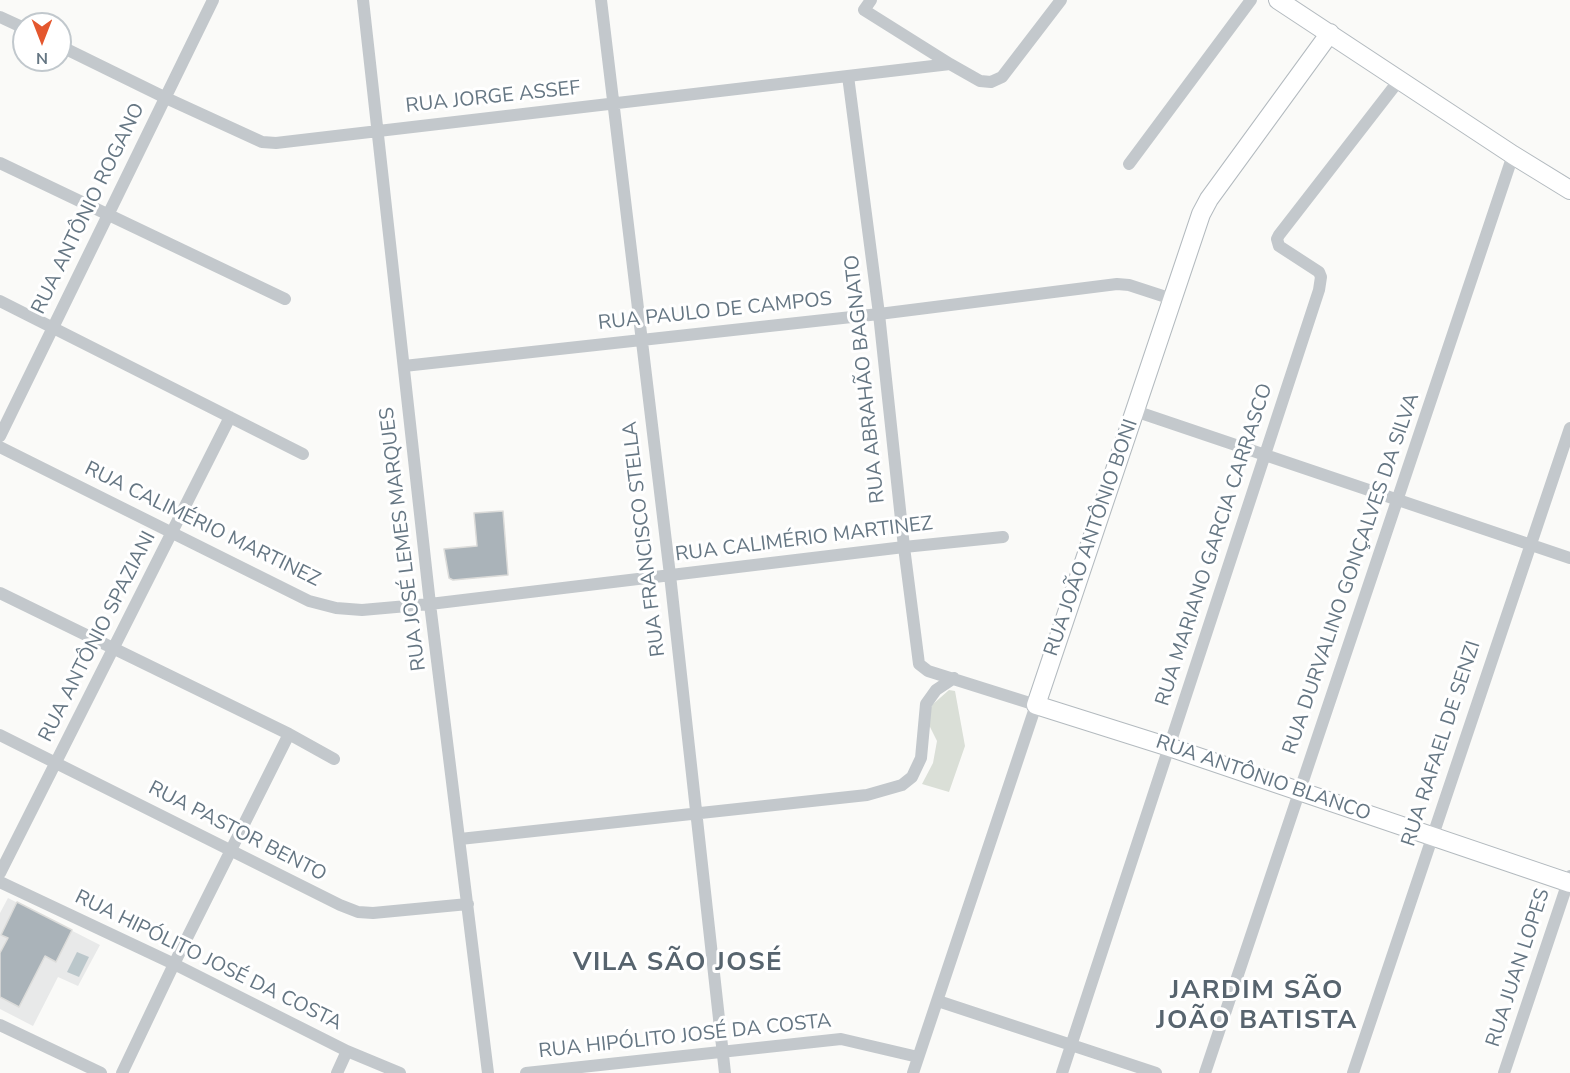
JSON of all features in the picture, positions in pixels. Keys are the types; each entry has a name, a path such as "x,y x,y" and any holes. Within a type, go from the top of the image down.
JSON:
{"street":[{"name":"RUA ANTÔNIO ROGANO","path":"0,436 213,0"},
{"name":"RUA JOSÉ LEMES MARQUES","path":"363,0 430,604 488,1073"},
{"name":"RUA FRANCISCO STELLA","path":"601,0 670,575 725,1073"},
{"path":"867,5 950,64 980,81 991,82 1002,77 1061,0"},
{"path":"1129,164 1251,0"},
{"path":"1278,0 1513,156 1570,190"},
{"name":"RUA JOÃO ANTÔNIO BONI","path":"913,1073 1201,214 1209,199 1330,33"},
{"name":"RUA JORGE ASSEF","path":"72,52 262,142 276,144 950,64"},
{"name":"RUA ABRAHÃO BAGNATO","path":"848,76 879,314 919,664 928,671 954,678"},
{"name":"RUA MARIANO GARCIA CARRASCO","path":"1062,1073 1266,456 1321,282 1319,272 1279,246 1277,239 1400,79"},
{"name":"RUA DURVALINO GONÇALVES DA SILVA","path":"1205,1073 1513,156"},
{"path":"0,164 285,299"},
{"name":"RUA PAULO DE CAMPOS","path":"404,366 879,314 1117,284 1129,285 1172,299"},
{"path":"0,301 303,454"},
{"path":"1135,411 1570,558"},
{"name":"RUA ANTÔNIO SPAZIANI","path":"0,873 230,417"},
{"name":"RUA RAFAEL DE SENZI","path":"1353,1073 1570,428"},
{"name":"RUA CALIMÉRIO MARTINEZ","path":"0,447 309,601 336,608 362,610 430,604 1003,537"},
{"path":"0,593 289,734 334,759"},
{"path":"460,839 867,795 902,785 912,777 921,758 926,704 936,690 954,678"},
{"name":"RUA ANTÔNIO BLANCO","path":"954,678 1569,880"},
{"path":"122,1073 289,734"},
{"name":"RUA PASTOR BENTO","path":"0,735 332,902 358,912 373,914 468,904"},
{"name":"RUA JUAN LOPES","path":"1504,1073 1569,880"},
{"name":"RUA HIPÓLITO JOSÉ DA COSTA","path":"0,882 174,964 347,1051 400,1073"},
{"path":"938,1001 1156,1073"},
{"path":"0,1025 101,1073"},
{"name":"RUA HIPÓLITO JOSÉ DA COSTA","path":"526,1073 841,1039 918,1057"},
{"path":"337,1073 347,1051"}],"shaded area":[{"path":"949,690 955,691 965,746 949,792 922,784 933,763 937,741 929,725 929,713 932,705"},
{"path":"8,898 100,945 78,986 58,977 33,1026 0,1009 0,913"},
{"path":"77,952 89,957 79,977 67,972"}],"building":[{"path":"503,511 508,575 453,580 449,578 444,549 477,546 474,513"},
{"path":"17,902 72,930 56,962 45,956 19,1007 0,997 0,953 8,938 1,935"}],"district":[{"name":"VILA SÃO JOSÉ","path":"678,964"},
{"name":"JARDIM SÃO JOÃO BATISTA","path":"1257,1007"}]}
